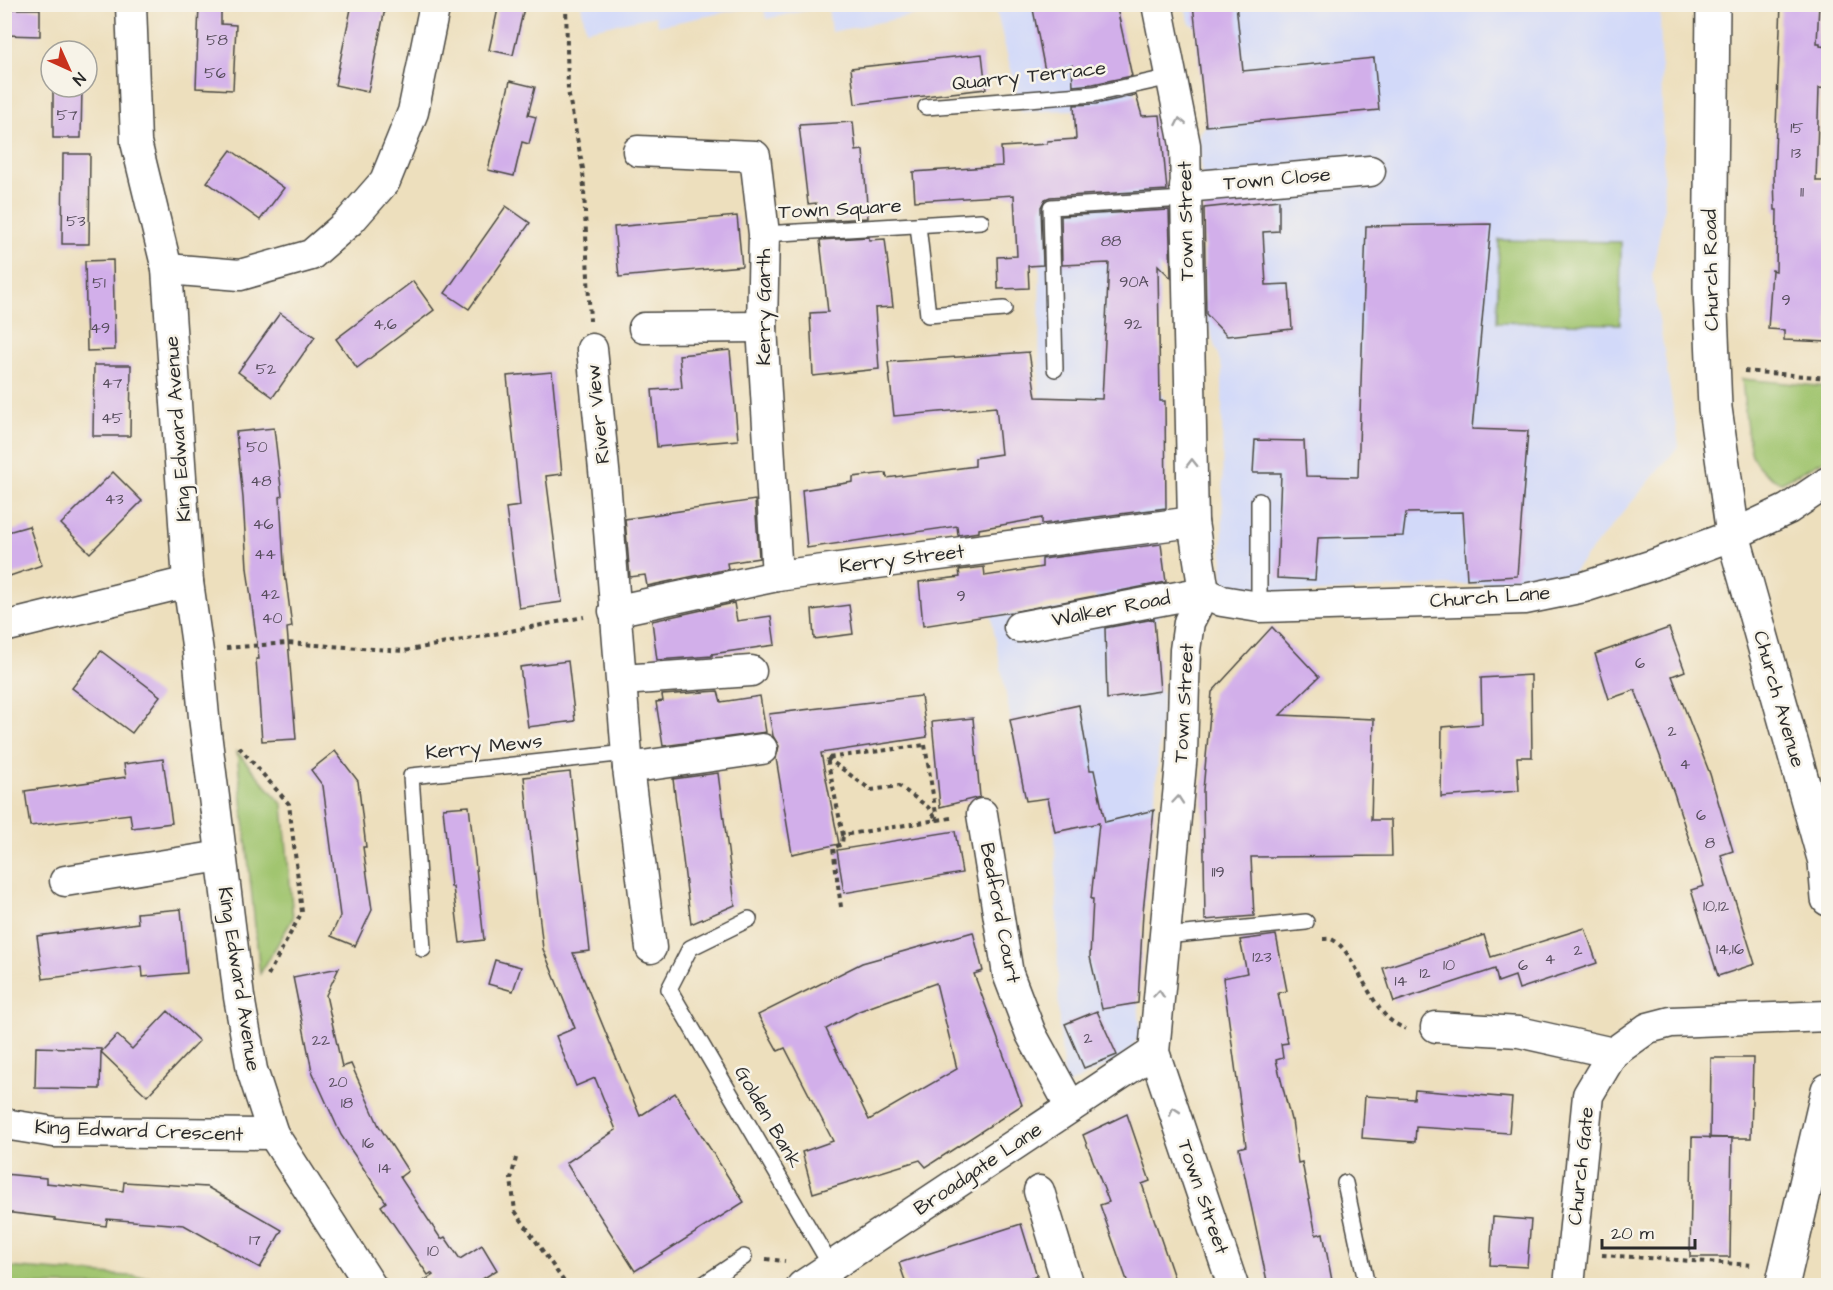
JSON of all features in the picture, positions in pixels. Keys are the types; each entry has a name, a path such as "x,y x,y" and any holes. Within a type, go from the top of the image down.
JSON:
{"street":[{"name":"King Edward Avenue","path":"131,4 136,142 167,269 188,582 239,997 252,1070 273,1134 371,1286"},
{"path":"167,269 240,275 311,255 350,221 384,181 413,112 435,4"},
{"name":"Town Street","path":"1157,4 1185,145 1193,522 1204,592 1190,622 1185,650 1182,753 1154,1052 1231,1285"},
{"name":"Church Road","path":"1713,4 1710,287 1715,408 1732,535"},
{"name":"Kerry Garth","path":"638,151 754,156 764,234 762,327 777,576"},
{"name":"Town Close","path":"1185,193 1370,171"},
{"path":"644,328 762,327"},
{"name":"River View","path":"592,349 605,480 614,611"},
{"name":"Church Lane","path":"1204,592 1222,602 1259,607 1526,598 1584,587 1653,565 1732,535 1788,509 1828,482"},
{"name":"Kerry Street","path":"614,611 777,576 1193,522"},
{"name":"Church Avenue","path":"1732,535 1822,851 1828,899"},
{"path":"4,627 188,582"},
{"name":"Walker Road","path":"1019,627 1204,592"},
{"path":"614,611 622,680 627,760 651,948"},
{"path":"622,680 751,671"},
{"path":"627,760 762,749"},
{"name":"Bedford Court","path":"982,814 1008,974 1031,1034 1071,1107"},
{"path":"65,881 221,856"},
{"name":"Church Gate","path":"1569,1286 1588,1095 1613,1053 1648,1028 1671,1022 1828,1016"},
{"path":"1436,1027 1519,1032 1613,1053"},
{"name":"Broadgate Lane","path":"802,1286 1154,1052"},
{"path":"1784,1276 1828,1090"},
{"name":"King Edward Crescent","path":"4,1124 54,1132 273,1134"},
{"path":"1039,1191 1068,1286"}],"lane":[{"name":"Quarry Terrace","path":"926,107 1095,94 1171,76"},
{"path":"1055,369 1051,207 1185,193"},
{"name":"Town Square","path":"764,234 981,221"},
{"name":"Town Square","path":"918,225 928,315 1004,309"},
{"path":"1259,501 1259,607"},
{"name":"Kerry Mews","path":"423,950 411,776 627,760"},
{"name":"Golden Bank","path":"749,919 690,948 669,989 831,1266"},
{"path":"1165,936 1306,922"},
{"path":"1345,1183 1367,1286"},
{"path":"701,1286 744,1257"}],"path":[{"path":"566,4 568,92 583,169 592,349"},
{"path":"1713,368 1828,378"},
{"path":"230,647 287,643 405,651 614,611"},
{"path":"204,717 236,744 289,804 302,912 264,982 239,997"},
{"path":"827,758 925,745 937,820"},
{"path":"827,758 871,790 899,786 928,807 937,820"},
{"path":"827,758 843,835 842,844 833,848 841,907"},
{"path":"843,835 982,814"},
{"path":"1319,938 1333,940 1344,951 1372,998 1387,1017 1404,1029 1418,1031 1436,1027"},
{"path":"516,1158 511,1179 515,1211 567,1286"},
{"path":"1572,1253 1784,1276"}],"shaded area":[{"path":"581,4 761,5 658,26 655,16 586,30"},
{"path":"763,4 965,5 831,32 828,6 766,19"},
{"path":"995,5 1116,5 1140,116 1160,115 1166,184 1161,217 1159,302 1160,392 1165,401 1166,508 1162,551 1168,592 1154,627 1160,691 1163,695 1143,911 1138,1003 1141,1035 1123,1058 1065,1086 1059,1024 1055,832 1048,799 1026,801 991,615 1019,614 1096,603 1090,560 1047,567 1042,528 1038,193 1078,190 1074,110 1021,112"},
{"path":"1184,5 1660,5 1664,209 1652,276 1679,446 1567,579 1223,597 1222,368 1204,311 1204,208 1199,134 1206,126 1195,26 1190,24"}],"green space":[{"path":"1499,240 1621,242 1620,324 1497,322"},
{"path":"1742,379 1828,387 1828,458 1782,482 1764,472 1752,455"},
{"path":"237,752 283,805 293,918 260,974"},
{"path":"5,1267 210,1282 210,1286 5,1285"}],"building":[{"path":"199,4 221,4 221,24 236,25 233,90 196,88"},
{"path":"352,4 386,4 368,92 335,85"},
{"path":"499,4 525,4 513,55 489,50"},
{"path":"1032,4 1116,4 1132,76 1073,86 1072,65 1045,71"},
{"path":"1193,4 1236,4 1243,71 1374,58 1379,110 1206,126"},
{"path":"1781,4 1819,4 1817,43 1828,47 1828,89 1819,88 1816,181 1828,181 1828,342 1784,340 1784,330 1768,329 1772,270 1776,271 1777,210 1775,210 1774,176"},
{"path":"4,9 40,9 40,36 4,35"},
{"path":"982,54 986,89 855,104 851,68"},
{"path":"510,81 535,87 528,115 536,117 529,144 522,142 514,176 488,170"},
{"path":"1136,95 1142,116 1160,115 1167,190 1045,199 1041,207 1043,265 1028,266 1029,288 998,289 997,257 1017,256 1014,195 915,201 913,172 1002,166 1001,147 1047,144 1047,141 1076,139 1074,105 1096,104"},
{"path":"53,99 82,99 81,138 53,138"},
{"path":"853,122 856,151 863,150 868,218 818,221 816,203 808,204 799,125"},
{"path":"231,150 284,188 260,220 207,182"},
{"path":"63,154 90,154 89,244 62,244"},
{"path":"1279,200 1279,231 1263,232 1266,285 1289,284 1292,329 1227,336 1206,314 1204,208"},
{"path":"506,206 530,223 469,309 445,293"},
{"path":"1169,210 1171,278 1158,265 1160,401 1165,401 1166,508 1042,524 1042,518 958,535 957,526 807,548 802,490 853,482 853,477 886,473 887,478 975,466 975,458 1001,454 996,407 894,416 888,362 1029,352 1036,397 1102,399 1109,263 1062,265 1061,216"},
{"path":"737,216 742,266 619,277 614,227"},
{"path":"1491,224 1472,429 1528,431 1517,576 1467,579 1463,512 1406,513 1403,536 1318,538 1315,580 1277,578 1281,473 1253,473 1255,440 1304,441 1306,476 1358,477 1366,226"},
{"path":"869,237 869,240 885,239 893,307 875,308 879,369 813,376 810,313 828,312 820,240"},
{"path":"113,260 115,350 87,351 85,261"},
{"path":"413,281 434,310 357,368 336,339"},
{"path":"280,313 315,337 273,397 238,372"},
{"path":"730,350 738,440 657,447 652,390 682,388 679,355"},
{"path":"94,365 131,365 130,436 93,436"},
{"path":"552,372 562,474 546,476 562,602 519,608 506,508 520,506 507,376"},
{"path":"274,428 282,496 280,497 285,580 292,627 287,628 296,739 262,741 256,659 259,659 247,568 236,432"},
{"path":"113,472 142,501 90,553 61,524"},
{"path":"755,500 759,558 727,563 728,569 647,586 645,575 630,577 625,519"},
{"path":"29,526 42,565 4,578 4,533"},
{"path":"1161,544 1166,582 1012,612 923,626 919,582 960,577 959,570 984,567 985,576 1042,567 1042,559"},
{"path":"734,603 737,621 771,616 775,645 712,654 712,656 657,660 652,621"},
{"path":"849,605 853,634 814,639 812,610"},
{"path":"1154,619 1160,691 1107,699 1105,628"},
{"path":"1272,627 1319,677 1280,715 1374,719 1371,820 1391,820 1392,856 1251,857 1254,916 1205,920 1203,790 1212,692"},
{"path":"1669,628 1685,671 1672,676 1710,774 1733,851 1721,855 1755,964 1718,976 1691,890 1704,886 1674,793 1635,690 1609,699 1595,654"},
{"path":"101,651 160,696 132,733 72,688"},
{"path":"568,661 575,721 528,727 520,667"},
{"path":"1531,675 1532,757 1517,757 1519,791 1441,797 1442,727 1482,724 1481,678"},
{"path":"718,691 721,702 760,696 766,732 663,746 656,702 663,701 662,695"},
{"path":"921,696 927,737 821,753 839,844 792,854 776,758 779,746 773,736 769,714"},
{"path":"1079,705 1090,770 1094,770 1105,822 1154,810 1143,912 1138,1003 1102,1009 1090,957 1093,899 1091,899 1099,823 1055,832 1048,798 1026,801 1010,720"},
{"path":"973,718 980,797 940,807 932,722"},
{"path":"335,751 358,781 366,847 363,847 372,910 355,946 331,936 340,916 323,786 311,770"},
{"path":"163,759 172,823 132,828 130,814 30,826 25,791 126,777 124,764"},
{"path":"570,772 590,951 573,953 640,1116 675,1093 744,1202 635,1271 566,1163 616,1130 595,1078 576,1086 556,1036 575,1028 543,949 524,777"},
{"path":"718,773 735,905 691,924 673,779"},
{"path":"469,806 484,940 460,943 453,887 451,887 443,808"},
{"path":"955,831 962,873 844,893 837,850"},
{"path":"181,909 187,973 143,977 142,966 43,979 37,936 138,923 137,913"},
{"path":"1585,928 1597,963 1519,989 1515,976 1498,982 1495,969 1394,1002 1383,968 1484,935 1491,957"},
{"path":"973,932 983,971 974,974 1022,1105 926,1167 920,1160 813,1193 802,1152 833,1141 785,1048 778,1051 758,1015 862,963","holes":["936,983 957,1069 869,1120 826,1029 859,1011"]},
{"path":"1276,935 1287,991 1278,993 1288,1043 1281,1044 1283,1058 1276,1060 1292,1120 1298,1163 1302,1162 1316,1235 1323,1233 1333,1286 1268,1286 1239,1148 1246,1146 1223,978 1247,973 1240,940"},
{"path":"495,960 521,967 513,991 488,984"},
{"path":"339,968 326,995 342,1067 351,1064 379,1126 408,1171 400,1177 441,1239 445,1237 460,1259 482,1245 497,1270 476,1283 478,1286 416,1286 433,1275 431,1273 428,1275 381,1206 386,1202 341,1135 312,1071 293,977"},
{"path":"168,1011 199,1041 147,1096 101,1052 117,1035 132,1049"},
{"path":"1097,1011 1117,1055 1084,1068 1065,1024"},
{"path":"36,1047 101,1049 100,1089 35,1088"},
{"path":"1711,1058 1753,1058 1751,1138 1710,1138"},
{"path":"1415,1090 1512,1098 1509,1133 1416,1127 1415,1142 1362,1138 1365,1096 1414,1099"},
{"path":"1127,1114 1150,1181 1142,1184 1177,1286 1129,1286 1100,1205 1109,1202 1083,1135"},
{"path":"1692,1137 1732,1138 1730,1257 1690,1257"},
{"path":"4,1174 46,1178 46,1183 123,1191 124,1182 207,1187 282,1230 260,1268 184,1225 107,1219 106,1226 4,1212"},
{"path":"1493,1217 1531,1220 1527,1267 1490,1265"},
{"path":"1021,1224 1037,1276 1007,1286 907,1286 899,1263"}]}
